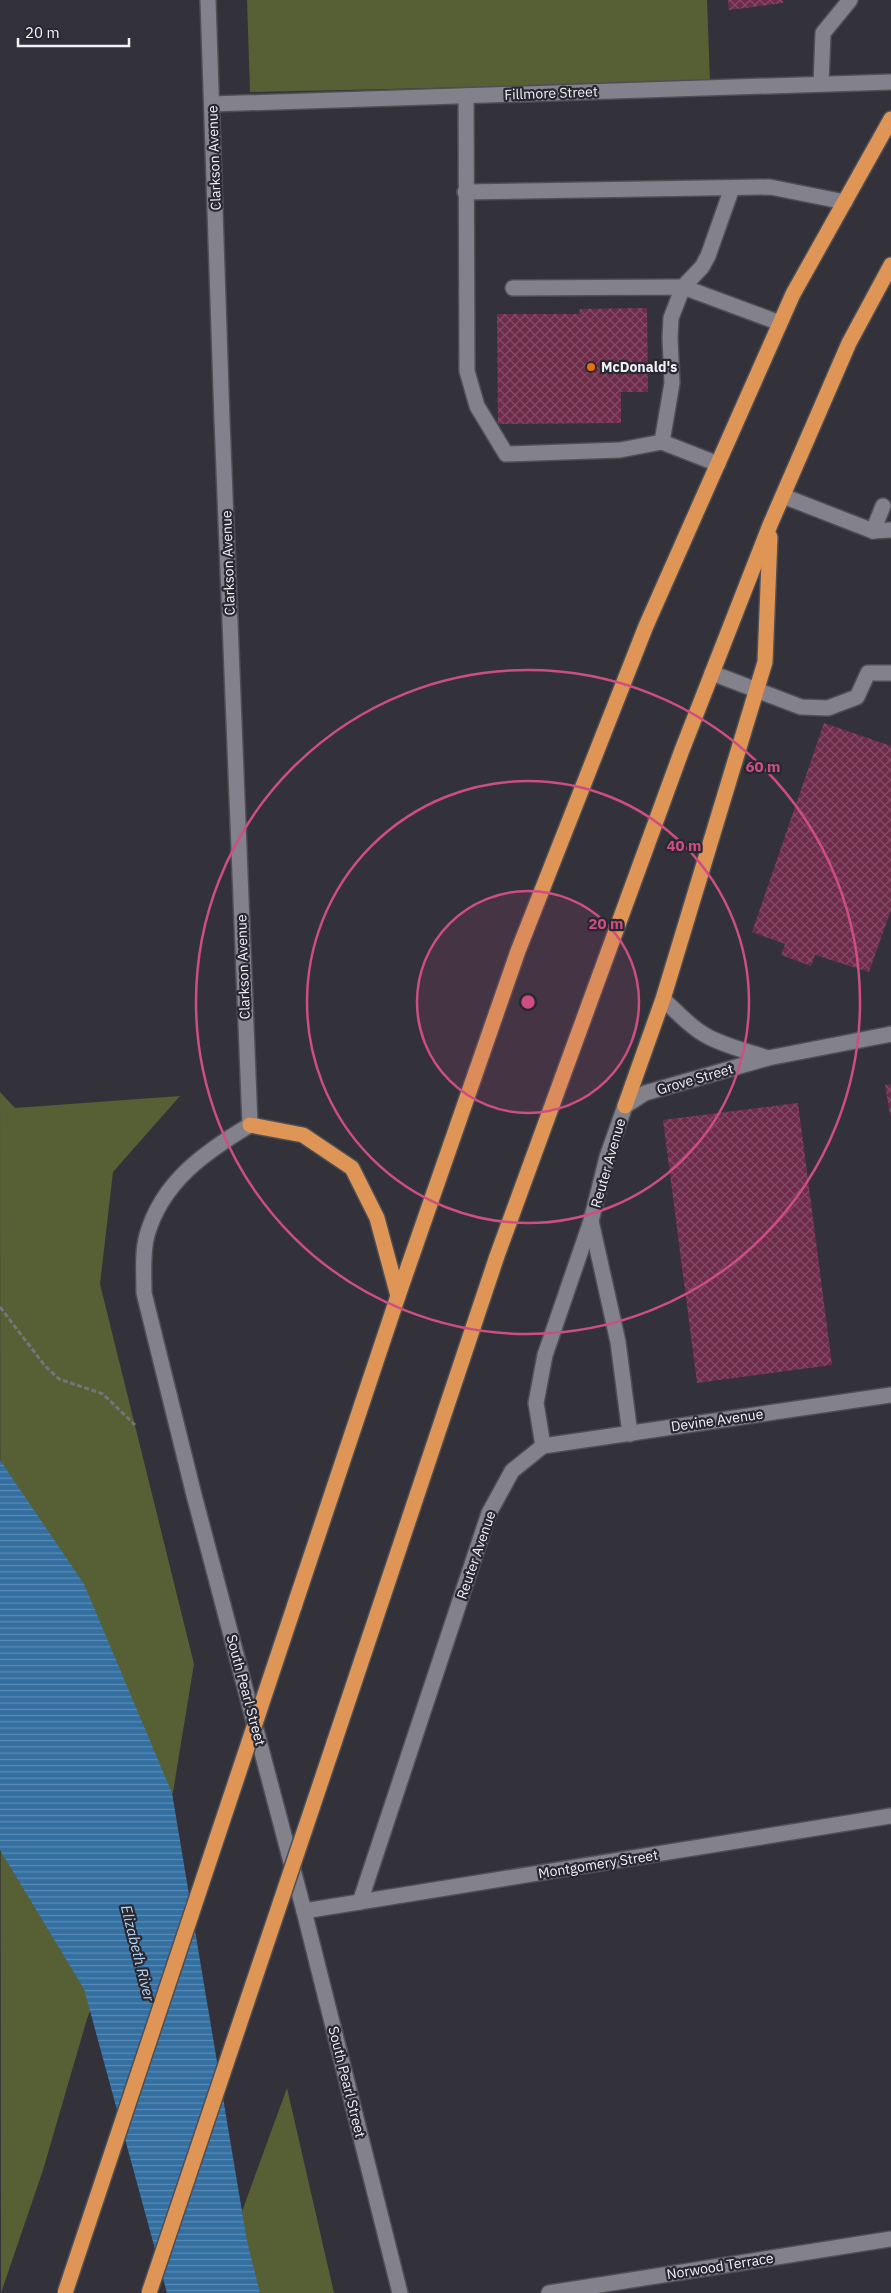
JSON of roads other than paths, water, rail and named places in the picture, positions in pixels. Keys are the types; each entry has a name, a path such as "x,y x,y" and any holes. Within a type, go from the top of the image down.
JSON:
{"highway":[{"path":"65,2293 398,1296 518,951 646,626 793,294 891,119"},
{"path":"149,2293 497,1256 678,760 770,525 848,343 891,265"},
{"path":"624,1106 663,998 765,662 770,525"},
{"path":"250,1125 303,1135 352,1168 377,1218 398,1296"}],"street":[{"name":"Clarkson Avenue","path":"208,0 224,480 250,1125"},
{"path":"821,84 824,33 850,0"},
{"name":"Fillmore Street","path":"212,104 891,82"},
{"path":"466,96 467,371 477,406 506,454 620,450 662,442 718,464"},
{"path":"465,192 770,187 844,202"},
{"path":"662,442 672,383 671,318 684,287 702,267 708,256 732,188"},
{"path":"513,288 684,287 780,324"},
{"path":"783,496 873,531 891,530"},
{"path":"873,531 883,506"},
{"path":"712,673 801,707 828,708 857,698 868,673 891,672"},
{"name":"Grove Street","path":"663,998 692,1026 705,1035 724,1044 768,1058"},
{"name":"Grove Street","path":"624,1106 645,1093 768,1058 891,1034"},
{"name":"Reuter Avenue","path":"360,1902 489,1513 512,1471 543,1446 536,1403 545,1355 591,1220 607,1156 624,1106"},
{"name":"South Pearl Street","path":"250,1125 200,1157 169,1190 158,1209 147,1236 144,1264 144,1293 168,1394 304,1911 400,2293"},
{"name":"Reuter Avenue","path":"591,1220 618,1342 630,1434"},
{"name":"Devine Avenue","path":"543,1446 891,1395"},
{"name":"Montgomery Street","path":"304,1911 891,1816"},
{"name":"Norwood Terrace","path":"548,2293 891,2239"}],"water":[{"name":"Elizabeth River","path":"0,1460 84,1584 172,1793 247,2241 260,2293 167,2293 84,1989 0,1850"}],"place":[{"name":"McDonald's","path":"591,367"}]}
